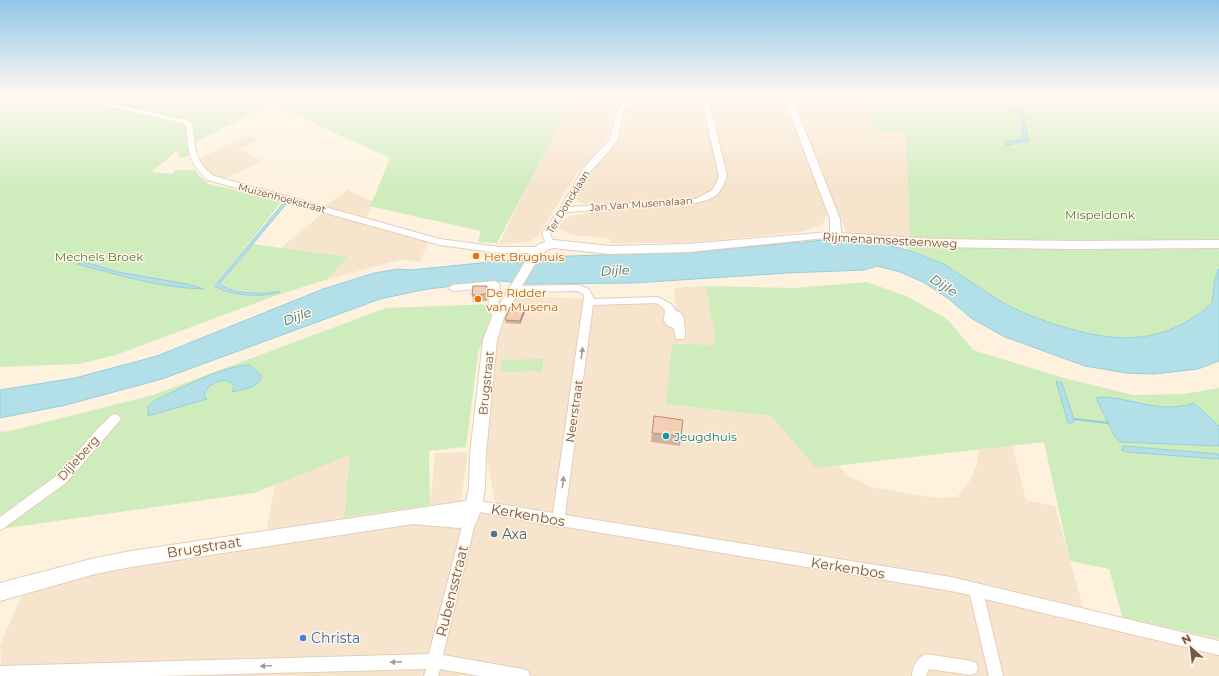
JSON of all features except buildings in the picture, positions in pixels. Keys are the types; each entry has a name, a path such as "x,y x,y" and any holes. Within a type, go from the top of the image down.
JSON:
{"street":[{"name":"Muizenhoekstraat","path":"190,127 193,155 200,169 212,178 440,242 499,250 537,252"},
{"name":"Ter Doncklaan","path":"550,245 546,233 564,210 586,172 603,154 614,138 618,127"},
{"name":"Jan Van Musenalaan","path":"564,210 696,201 710,197 719,188 723,176 711,127"},
{"path":"799,127 835,219 836,236"},
{"name":"Rijmenamsesteenweg","path":"537,252 550,245 610,250 682,248 825,235 935,243 1107,245 1219,244"},
{"name":"Brugstraat","path":"0,592 95,566 131,559 411,516 459,520 472,512 477,487 478,454 490,340 498,317 537,252"},
{"path":"453,288 496,284 493,309 498,317"},
{"path":"515,288 579,288 587,292 589,302 658,300 668,306 675,319 680,336"},
{"name":"Neerstraat","path":"558,521 589,302"},
{"name":"Dijleberg","path":"0,524 63,478 102,431 115,419"},
{"name":"Kerkenbos","path":"472,512 558,521 951,584 1219,648"},
{"name":"Rubensstraat","path":"431,676 472,512"},
{"path":"976,590 996,676"},
{"path":"0,673 435,661 523,676"},
{"path":"919,676 920,668 926,661 971,668"}],"shaded area":[{"path":"556,127 610,127 609,135 593,156 603,160 618,141 622,127 873,127 875,131 906,132 910,239 847,233 839,215 825,216 823,225 801,232 688,243 610,243 609,238 572,235 560,228 560,224 570,216 594,212 593,204 584,204 576,200 589,174 602,160 592,157 578,172 537,237 528,242 499,244"},
{"path":"248,135 260,139 240,149 262,161 224,179 211,174 201,158"},
{"path":"348,190 354,193 353,194 373,201 367,217 325,206"},
{"path":"324,212 428,242 420,262 399,260 328,279 348,257 281,248"},
{"path":"706,286 716,345 666,404 771,416 816,468 836,463 849,476 871,487 936,498 957,497 969,482 976,467 983,433 1010,435 1026,500 1055,506 1083,607 1123,619 1219,638 1219,676 0,676 0,645 23,593 85,576 147,564 275,545 267,527 280,459 350,455 344,517 430,505 435,453 468,452 461,500 495,503 486,453 498,338 500,329 516,299 529,292 546,292 545,297 584,299 583,310 594,306 655,303 676,311 674,288"}],"green space":[{"name":"Mechels Broek","path":"0,127 226,127 189,145 189,156 179,158 178,150 151,172 172,174 175,170 195,170 199,176 209,184 282,201 215,286 238,294 255,296 280,292 257,293 220,286 253,244 348,257 328,279 272,297 116,355 79,364 0,367"},
{"name":"Mechels Broek","path":"321,127 558,127 497,243 478,242 481,231 369,206 390,158"},
{"name":"Mispeldonk","path":"873,127 1219,127 1219,269 1215,279 1212,303 1195,316 1178,326 1160,333 1142,337 1123,338 1084,333 1056,325 1000,301 942,263 907,250 910,237 906,132 875,131"},
{"path":"867,282 908,297 947,319 973,350 1064,378 1133,395 1184,394 1219,388 1219,426 1194,403 1183,406 1163,407 1125,400 1096,398 1115,437 1121,442 1219,446 1219,454 1123,446 1122,450 1126,452 1219,459 1219,638 1123,619 1109,569 1070,561 1044,442 816,468 771,416 666,404 672,344 716,345 706,286 793,288"},
{"path":"495,304 478,354 466,447 429,451 430,505 344,517 350,455 254,493 0,529 0,432 10,431 153,395 386,308"},
{"path":"543,359 542,371 500,372 502,360"}],"water":[{"path":"1022,127 1026,127 1028,141 1007,145 1005,144 1006,142 1020,140 1023,138"},
{"path":"284,202 287,203 220,284 241,292 280,292 264,295 247,295 229,292 215,286"},
{"name":"Dijle","path":"844,240 887,245 917,253 946,265 1000,301 1031,316 1084,333 1123,338 1142,337 1160,333 1178,326 1195,316 1212,303 1215,279 1219,269 1219,361 1198,369 1154,374 1126,373 1085,366 1005,337 971,318 949,299 923,282 900,272 877,266 864,270 787,273 634,283 524,284 503,281 474,283 422,290 380,299 162,379 66,405 0,418 0,390 75,378 157,356 323,289 374,273 398,269 410,270 540,257 695,252 800,242 802,244 803,242"},
{"path":"84,262 118,272 187,284 204,289 156,284 77,264"},
{"path":"250,365 261,375 258,383 251,387 232,392 234,386 231,382 217,382 212,384 205,392 204,396 207,399 148,416 148,407 155,400 217,372 239,366"},
{"path":"1056,381 1062,383 1074,419 1073,423 1068,423"},
{"path":"1103,397 1167,407 1176,407 1194,403 1219,426 1219,446 1121,442 1115,437 1096,398"},
{"path":"1123,446 1219,454 1219,459 1126,452 1122,450"}],"waterway":[{"path":"1074,419 1109,423"}],"place":[{"name":"Het Brughuis","path":"476,256"},
{"name":"De Ridder van Musena","path":"478,299"},
{"name":"Jeugdhuis","path":"666,436"},
{"name":"Axa","path":"494,534"},
{"name":"Christa","path":"303,638"}]}
